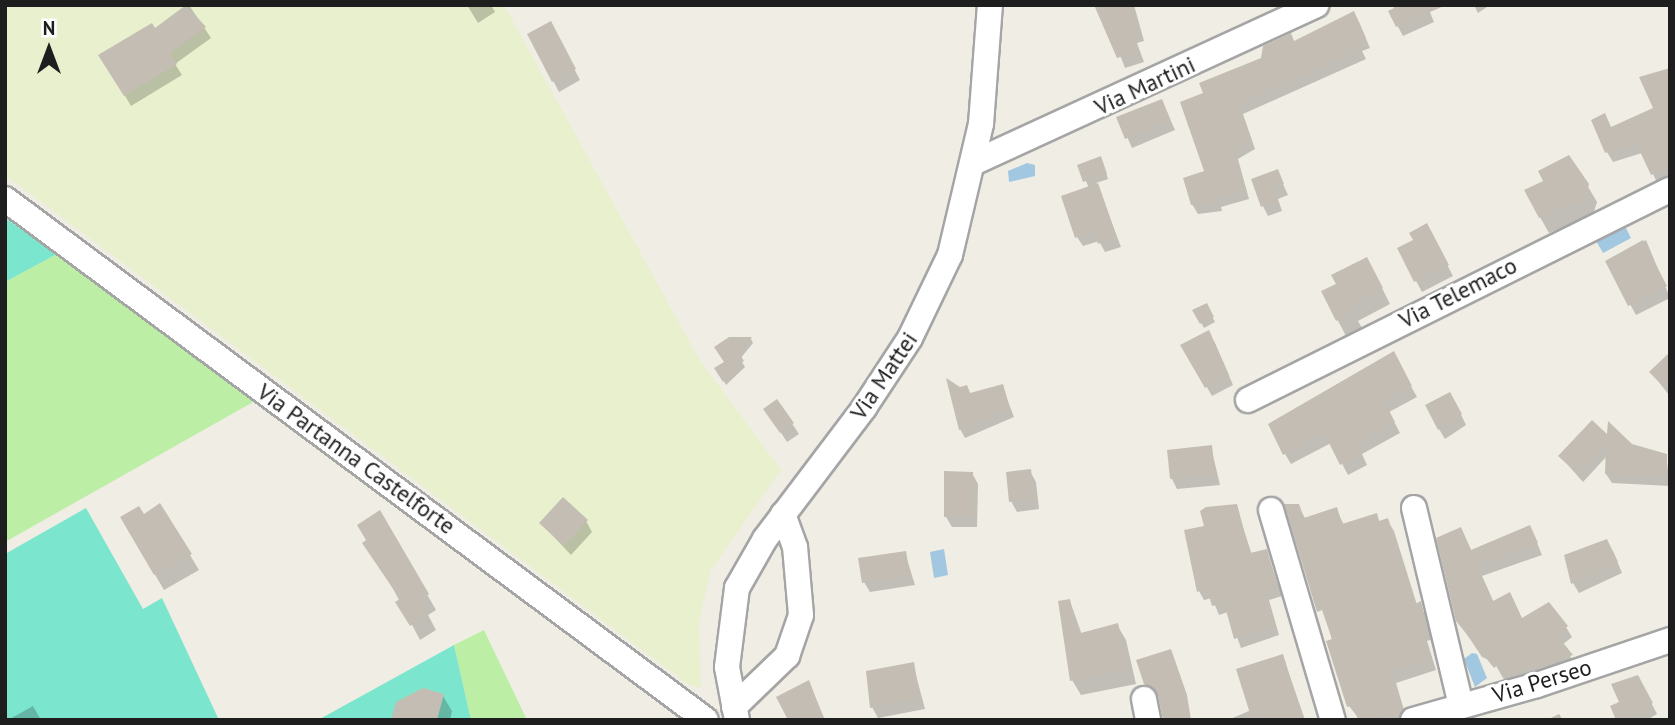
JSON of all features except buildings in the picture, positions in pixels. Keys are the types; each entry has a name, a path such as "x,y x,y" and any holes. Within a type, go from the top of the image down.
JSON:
{"street":[{"name":"Via Mattei","path":"736,713 727,642 737,588 783,514 864,408 926,311 953,245 973,163 985,88 990,5"},
{"name":"Via Martini","path":"973,163 1316,5"},
{"name":"Via Telemaco","path":"1248,400 1670,190"},
{"name":"Via Partanna Castelforte","path":"5,199 706,720"},
{"path":"1414,508 1461,705"},
{"path":"1271,510 1333,720"},
{"path":"736,713 787,656 801,615 795,547 783,514"},
{"name":"Via Perseo","path":"1413,720 1670,640"}],"green space":[{"path":"5,5 504,5 699,359 781,470 710,571 699,623 701,688 688,684 5,175"},
{"path":"57,254 255,401 5,542 5,282"},
{"path":"484,630 527,720 471,720 454,645"}],"shaded area":[{"path":"1027,163 1035,165 1035,176 1009,182 1008,171"},
{"path":"5,218 57,254 5,282"},
{"path":"1624,224 1631,238 1603,253 1595,239"},
{"path":"86,508 143,609 162,598 219,720 5,720 5,554"},
{"path":"944,549 948,575 934,578 930,552"},
{"path":"454,645 471,720 318,720"},
{"path":"1472,653 1477,654 1487,678 1475,687 1464,659"}]}
